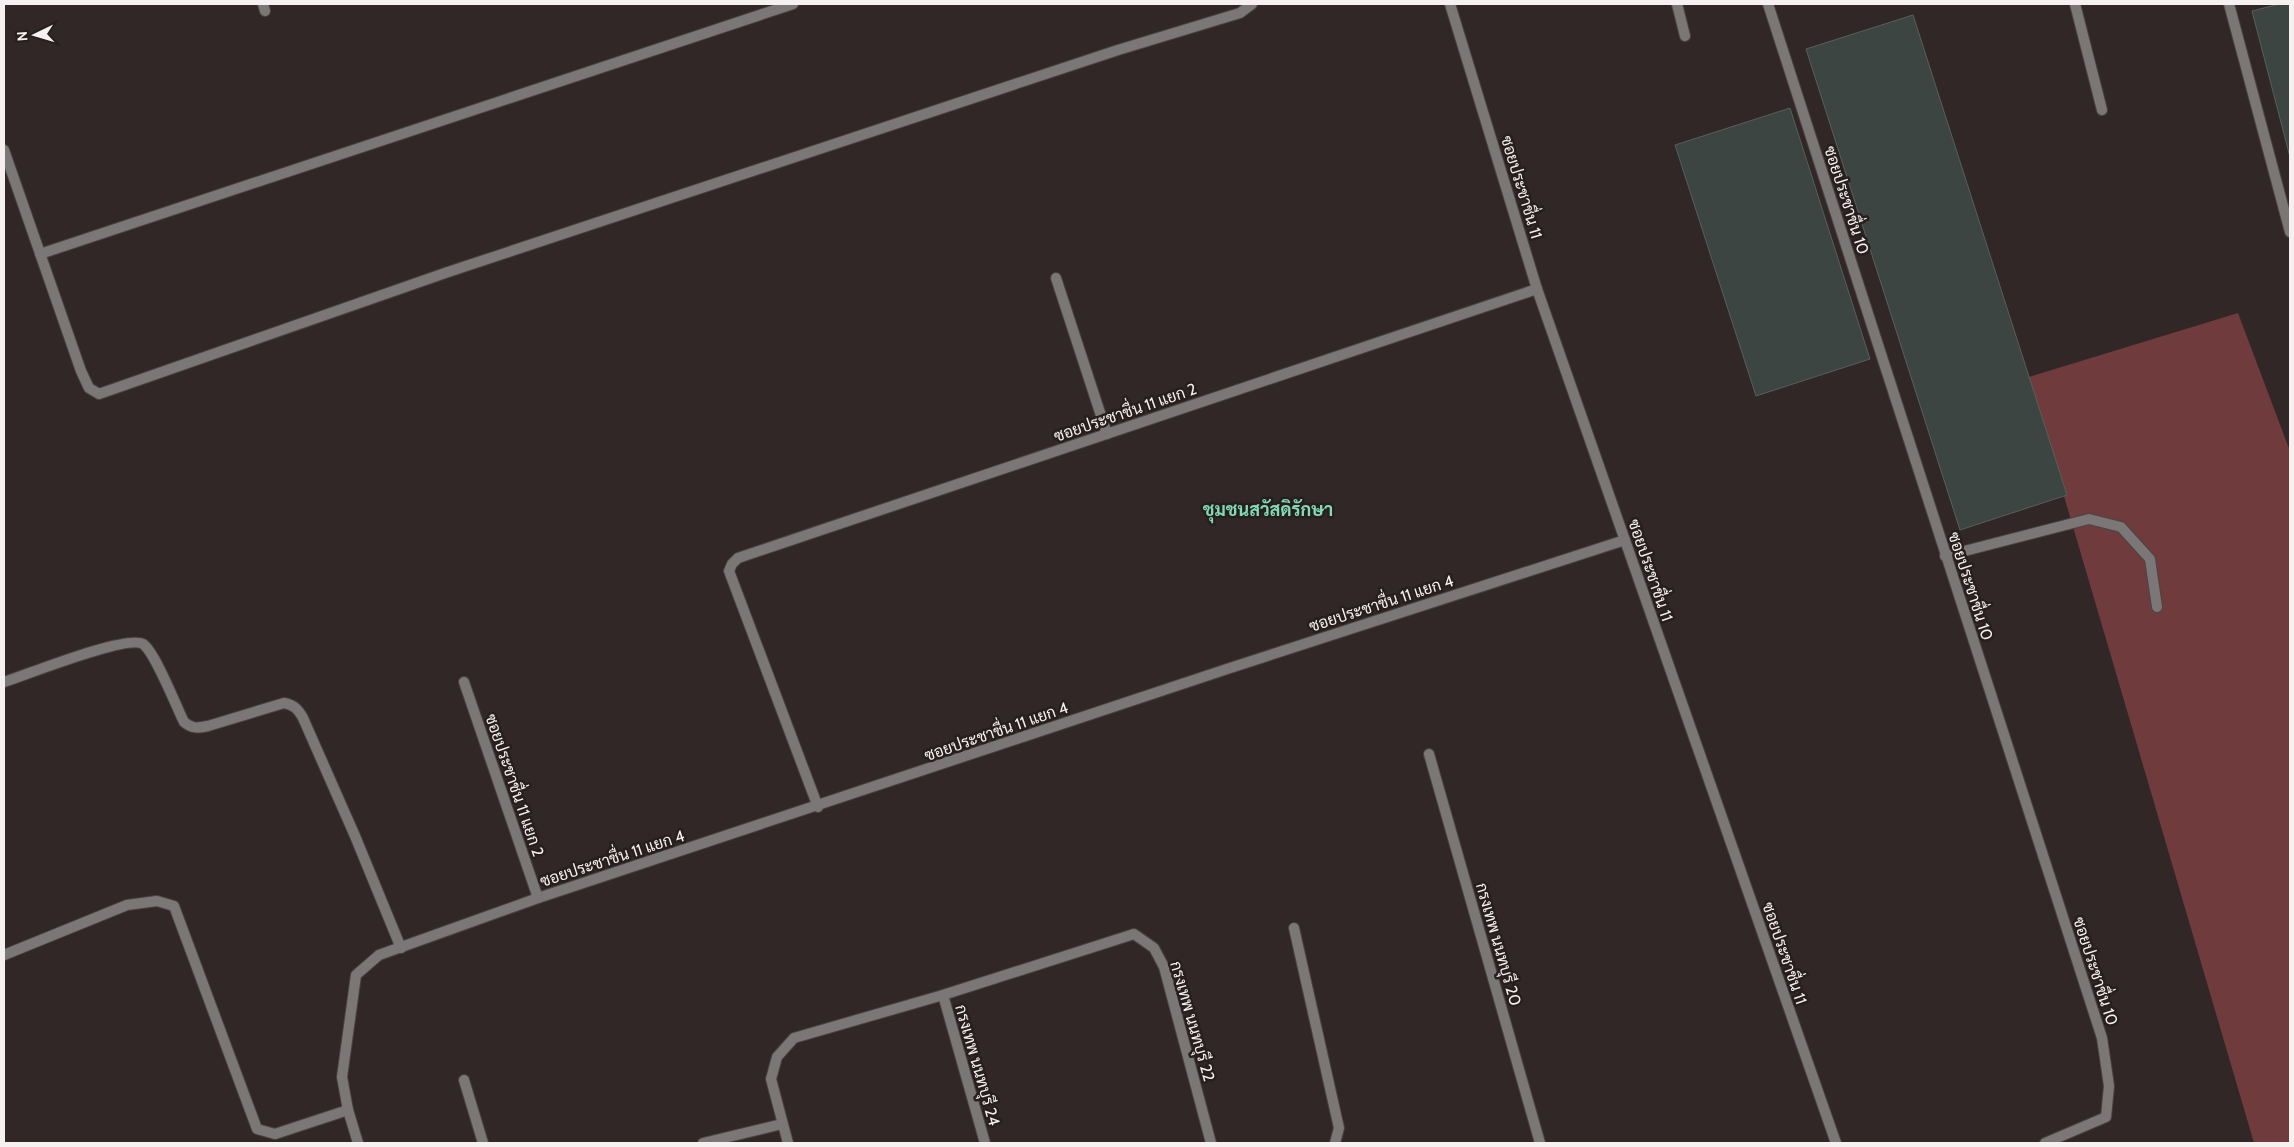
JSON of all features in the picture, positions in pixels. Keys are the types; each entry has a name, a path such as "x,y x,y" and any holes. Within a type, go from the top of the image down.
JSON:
{"street":[{"path":"40,254 793,4"},
{"path":"4,150 88,388 100,394 448,272 1118,50 1240,13 1252,4"},
{"name":"ซอยประชาชื่น 11","path":"1450,4 1537,289 1836,1143"},
{"path":"1677,4 1685,36"},
{"name":"ซอยประชาชื่น 10","path":"1768,4 2102,1038 2109,1086 2106,1117 2045,1143"},
{"path":"2075,4 2102,110"},
{"path":"2229,4 2290,232"},
{"path":"1056,278 1107,434"},
{"name":"ซอยประชาชื่น 11 แยก 2","path":"818,807 730,572 732,564 738,558 1537,289"},
{"path":"1945,556 2089,519 2121,527 2150,559 2157,607"},
{"name":"ซอยประชาชื่น 11 แยก 4","path":"348,1110 342,1077 356,975 379,955 538,898 818,807 1230,668 1625,540"},
{"path":"4,682 100,649 126,642 136,642 144,645 158,667 176,708 189,727 208,726 284,703 291,705 298,710 303,718 355,836 401,948"},
{"name":"ซอยประชาชื่น 11 แยก 2","path":"464,682 538,898"},
{"name":"กรงเทพ นนทบุรี 20","path":"1429,754 1540,1143"},
{"path":"4,955 127,905 157,900 174,906 257,1129 275,1134 348,1110 358,1143"},
{"path":"1294,928 1339,1128 1334,1143"},
{"name":"กรงเทพ นนทบุรี 22","path":"943,995 1134,934 1154,948 1164,967 1212,1143"},
{"path":"788,1143 771,1079 777,1057 794,1038 943,995"},
{"name":"กรงเทพ นนทบุรี 24","path":"943,995 985,1143"},
{"path":"464,1080 483,1143"},
{"path":"703,1143 782,1124"}],"shaded area":[{"path":"2238,313 2290,451 2290,1143 2254,1143 2029,377"}],"building":[{"path":"2279,4 2290,4 2290,157 2252,11"},
{"path":"1913,15 2067,495 1960,530 1806,49"},
{"path":"1790,108 1870,359 1756,396 1675,145"}],"district":[{"name":"ชุมชนสวัสดิรักษา","path":"1268,510"}]}
